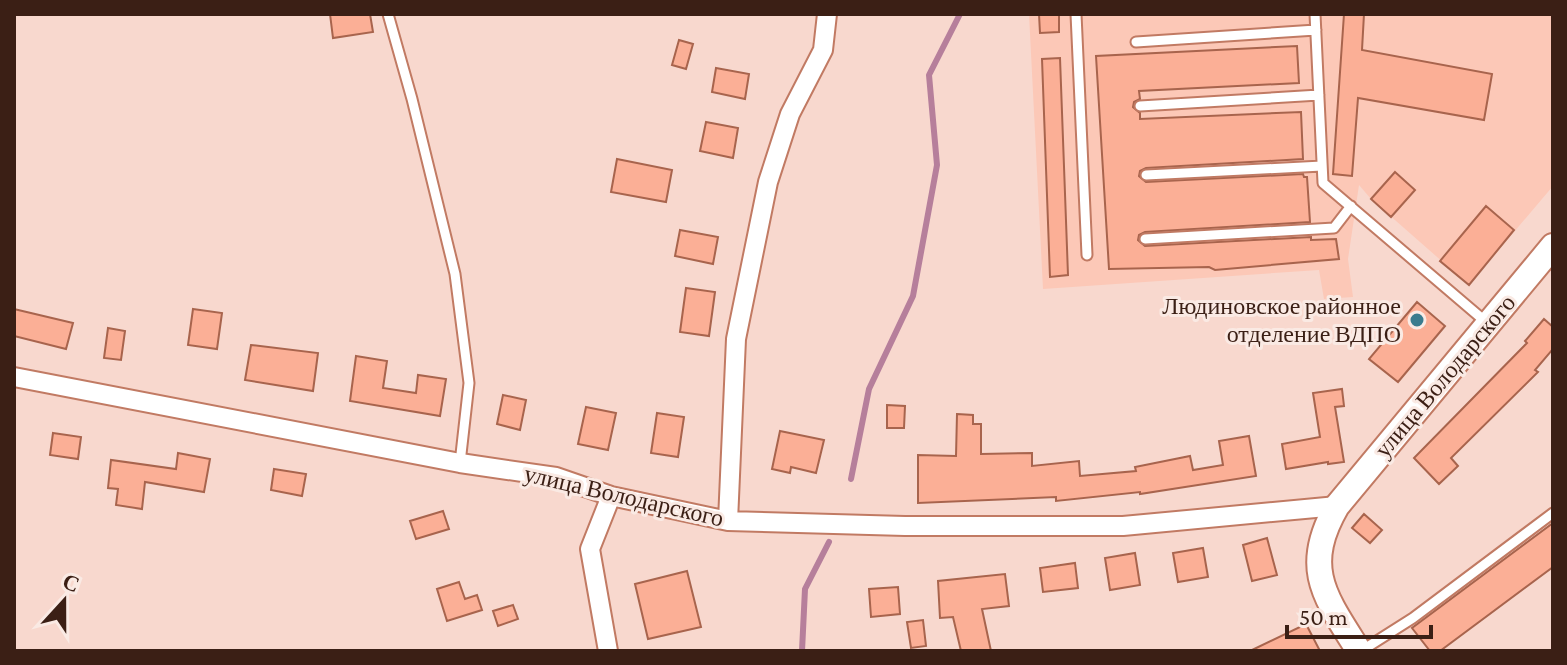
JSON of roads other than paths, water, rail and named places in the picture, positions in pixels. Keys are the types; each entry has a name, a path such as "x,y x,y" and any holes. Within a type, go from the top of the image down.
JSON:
{"street":[{"path":"728,521 736,339 768,182 790,114 823,50 827,14"},
{"name":"улица Володарского","path":"1360,651 1329,603 1319,576 1324,528 1337,506 1553,246"},
{"name":"улица Володарского","path":"14,377 460,463 556,477 611,496 728,521 905,526 1123,526 1337,506"},
{"path":"608,651 590,549 611,496"}],"lane":[{"path":"388,14 455,274 469,383 460,463"},
{"path":"1076,14 1087,255"},
{"path":"1315,14 1323,183 1489,324"},
{"path":"1136,42 1316,30"},
{"path":"1140,106 1319,95"},
{"path":"1146,175 1322,166"},
{"path":"1145,239 1334,228 1351,206"},
{"path":"1360,651 1413,618 1553,513"}],"waterway":[{"path":"851,479 869,389 913,296 937,165 929,75 960,14"},
{"path":"802,651 805,589 829,542"}],"place":[{"name":"Людиновское районное отделение ВДПО","path":"1417,320"}]}
